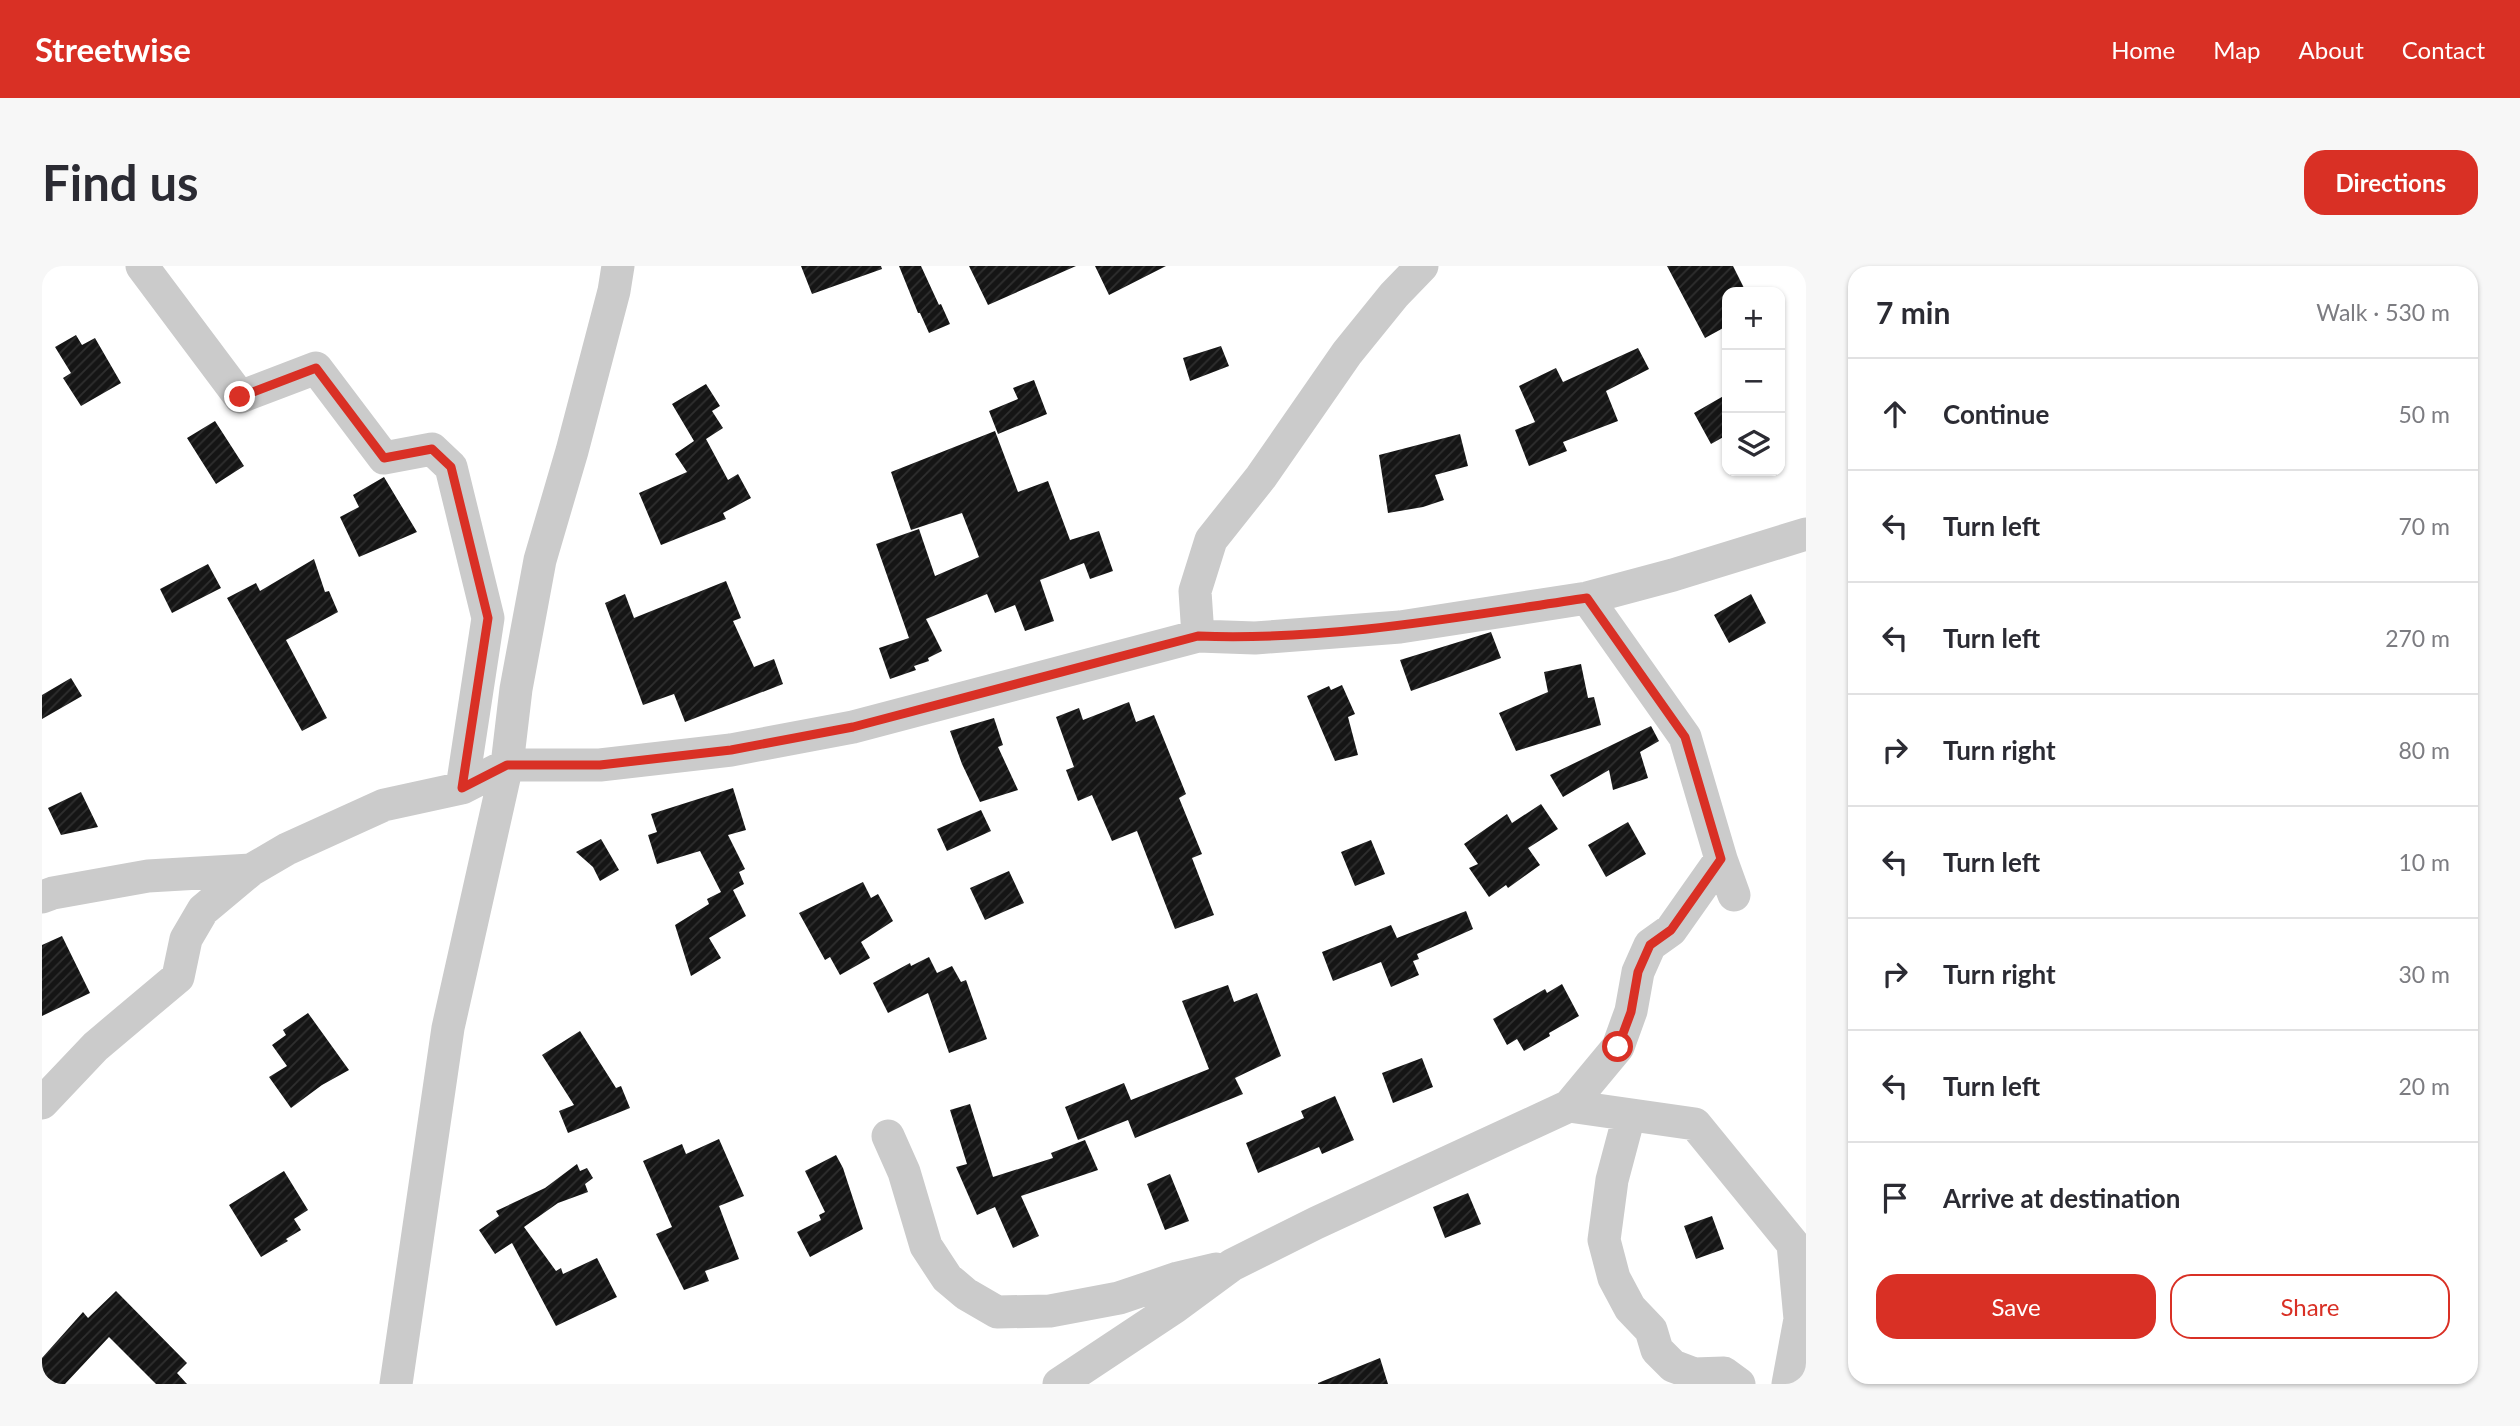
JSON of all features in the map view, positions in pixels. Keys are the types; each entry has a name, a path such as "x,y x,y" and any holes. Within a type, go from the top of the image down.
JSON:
{"street":[{"path":"142,266 240,397 316,368 384,458 432,449 451,467 488,618 462,788"},
{"path":"396,1384 448,1028 507,765 516,689 540,560 572,451 614,291 618,266"},
{"path":"1198,636 1195,591 1211,540 1261,477 1347,353 1394,295 1422,266"},
{"path":"42,1104 57,1076 178,977 186,939 203,910 251,870 287,849 384,805 462,788 507,765 600,765 745,747 853,727 1198,636 1255,638 1400,627 1587,598 1806,534"},
{"path":"1587,598 1685,737 1734,895"},
{"path":"1059,1384 1175,1307 1232,1265 1316,1223 1569,1106 1618,1047 1631,1012 1638,972 1650,945 1671,930 1721,859"},
{"path":"42,897 148,876 251,870"},
{"path":"1569,1106 1695,1124 1793,1244 1801,1319 1788,1384"},
{"path":"1629,1116 1612,1180 1604,1240 1614,1279 1630,1308 1651,1330 1657,1350 1673,1366 1694,1374 1724,1373 1739,1384"},
{"path":"887,1136 904,1172 926,1246 947,1278 966,1294 997,1312 1050,1311 1119,1298 1178,1278 1232,1265"}],"building":[{"path":"801,266 881,266 882,269 812,294"},
{"path":"899,266 921,266 950,324 929,333"},
{"path":"969,266 1076,266 988,305"},
{"path":"1095,266 1166,266 1109,295"},
{"path":"1667,266 1733,266 1744,287 1722,287 1722,329 1705,338"},
{"path":"76,335 82,345 95,338 121,383 81,406 63,378 71,373 55,347"},
{"path":"1221,346 1229,366 1190,381 1183,358"},
{"path":"1638,348 1649,369 1606,391 1618,421 1563,442 1567,451 1529,466 1515,430 1535,422 1519,386 1556,368 1563,382"},
{"path":"1034,380 1047,414 998,434 989,411 1018,399 1013,388"},
{"path":"706,384 720,406 712,411 723,428 706,439 728,480 738,474 751,498 723,513 726,519 661,545 639,493 687,472 675,454 694,441 672,404"},
{"path":"1722,397 1722,438 1711,444 1694,413"},
{"path":"215,421 244,466 216,484 187,438"},
{"path":"995,431 1018,492 1048,481 1070,540 1099,531 1113,571 1090,579 1084,563 1040,580 1054,621 1025,631 1015,605 995,613 987,594 926,619 942,651 928,658 929,661 914,666 916,670 890,679 879,648 909,638 876,544 919,529 935,576 979,557 962,513 911,530 891,472"},
{"path":"1460,434 1468,466 1435,475 1444,500 1388,513 1379,455"},
{"path":"384,477 417,532 359,557 340,517 359,507 353,495"},
{"path":"314,559 325,592 329,591 338,612 286,640 327,718 302,731 227,598 256,583 260,591"},
{"path":"208,564 221,588 172,613 160,589"},
{"path":"726,581 741,618 733,621 754,667 774,659 783,684 685,722 674,694 643,705 605,603 625,594 634,618"},
{"path":"1751,594 1766,623 1729,643 1714,615"},
{"path":"1491,632 1501,658 1411,691 1400,660"},
{"path":"1581,664 1588,698 1594,697 1601,725 1516,751 1499,713 1548,692 1544,672"},
{"path":"71,678 82,696 42,719 42,695"},
{"path":"1342,685 1355,714 1348,717 1358,755 1335,761 1307,696 1329,686 1331,690"},
{"path":"1129,702 1136,722 1154,715 1186,794 1179,798 1202,854 1192,858 1214,915 1175,929 1137,831 1112,841 1092,795 1078,801 1066,770 1074,767 1056,717 1079,708 1083,720"},
{"path":"994,718 1003,745 998,747 1018,790 980,802 950,731"},
{"path":"1651,726 1659,741 1640,752 1648,778 1613,790 1609,770 1563,797 1550,775"},
{"path":"733,788 746,830 728,835 745,869 739,872 744,884 733,890 746,916 709,938 721,958 691,976 675,925 709,904 707,899 721,892 700,851 657,864 648,835 657,832 651,814"},
{"path":"81,792 98,827 61,835 48,808"},
{"path":"1541,804 1558,829 1528,848 1540,865 1508,888 1506,885 1489,897 1469,868 1478,864 1464,844 1507,814 1512,823"},
{"path":"981,810 991,831 947,851 937,829"},
{"path":"1628,822 1646,854 1606,877 1588,845"},
{"path":"601,839 619,870 600,881 593,867 576,852"},
{"path":"1371,840 1385,874 1355,886 1341,852"},
{"path":"1009,871 1024,903 985,920 970,888"},
{"path":"863,882 871,898 878,894 893,921 861,942 870,958 840,975 830,957 825,960 799,913"},
{"path":"1466,911 1473,929 1417,954 1419,959 1413,961 1419,975 1391,987 1381,962 1333,981 1322,952 1391,925 1397,938"},
{"path":"62,936 90,993 42,1016 42,945"},
{"path":"929,957 937,973 952,966 961,982 966,980 987,1039 949,1053 928,993 888,1013 873,983 910,963 911,966"},
{"path":"1562,984 1579,1016 1524,1051 1517,1039 1507,1045 1493,1019 1545,989 1547,993"},
{"path":"1228,985 1234,1002 1257,993 1281,1056 1235,1078 1243,1094 1135,1138 1128,1120 1078,1140 1065,1107 1124,1083 1131,1100 1209,1069 1182,1001"},
{"path":"308,1013 349,1070 322,1085 291,1108 269,1077 287,1066 272,1045 286,1035 283,1030"},
{"path":"580,1031 616,1088 621,1086 630,1108 568,1133 559,1111 574,1105 542,1055"},
{"path":"1422,1058 1433,1087 1393,1103 1382,1073"},
{"path":"1335,1096 1354,1140 1322,1154 1319,1147 1258,1173 1246,1143 1304,1118 1301,1111"},
{"path":"970,1104 993,1177 1053,1158 1051,1153 1085,1140 1098,1170 1021,1196 1039,1236 1013,1248 995,1207 977,1215 956,1167 967,1164 950,1110"},
{"path":"719,1139 744,1196 719,1206 739,1259 705,1271 709,1281 684,1290 656,1234 672,1227 643,1161 682,1144 686,1154"},
{"path":"836,1155 843,1168 863,1229 810,1257 797,1232 821,1220 819,1215 825,1212 805,1171"},
{"path":"577,1164 580,1171 587,1168 593,1178 585,1184 588,1192 558,1203 524,1227 556,1271 561,1268 563,1274 597,1258 617,1297 556,1326 512,1243 495,1254 479,1230 499,1216 496,1211 545,1188"},
{"path":"284,1171 308,1210 294,1219 301,1230 261,1257 229,1205"},
{"path":"1170,1174 1189,1221 1165,1230 1147,1184"},
{"path":"1468,1193 1481,1224 1445,1238 1433,1207"},
{"path":"1712,1216 1724,1249 1696,1259 1684,1226"},
{"path":"116,1291 187,1363 177,1373 187,1384 156,1384 109,1337 65,1384 42,1384 42,1358 83,1312 88,1318"},
{"path":"1380,1358 1388,1384 1318,1384 1318,1383"}],"route":[{"path":"240,397 316,368 384,458 432,449 451,467 488,618 462,788 507,765 600,765 731,750 853,727 1198,636 1255,638 1400,627 1587,598 1685,737 1721,859 1671,930 1650,945 1638,972 1631,1012 1618,1047"}]}
